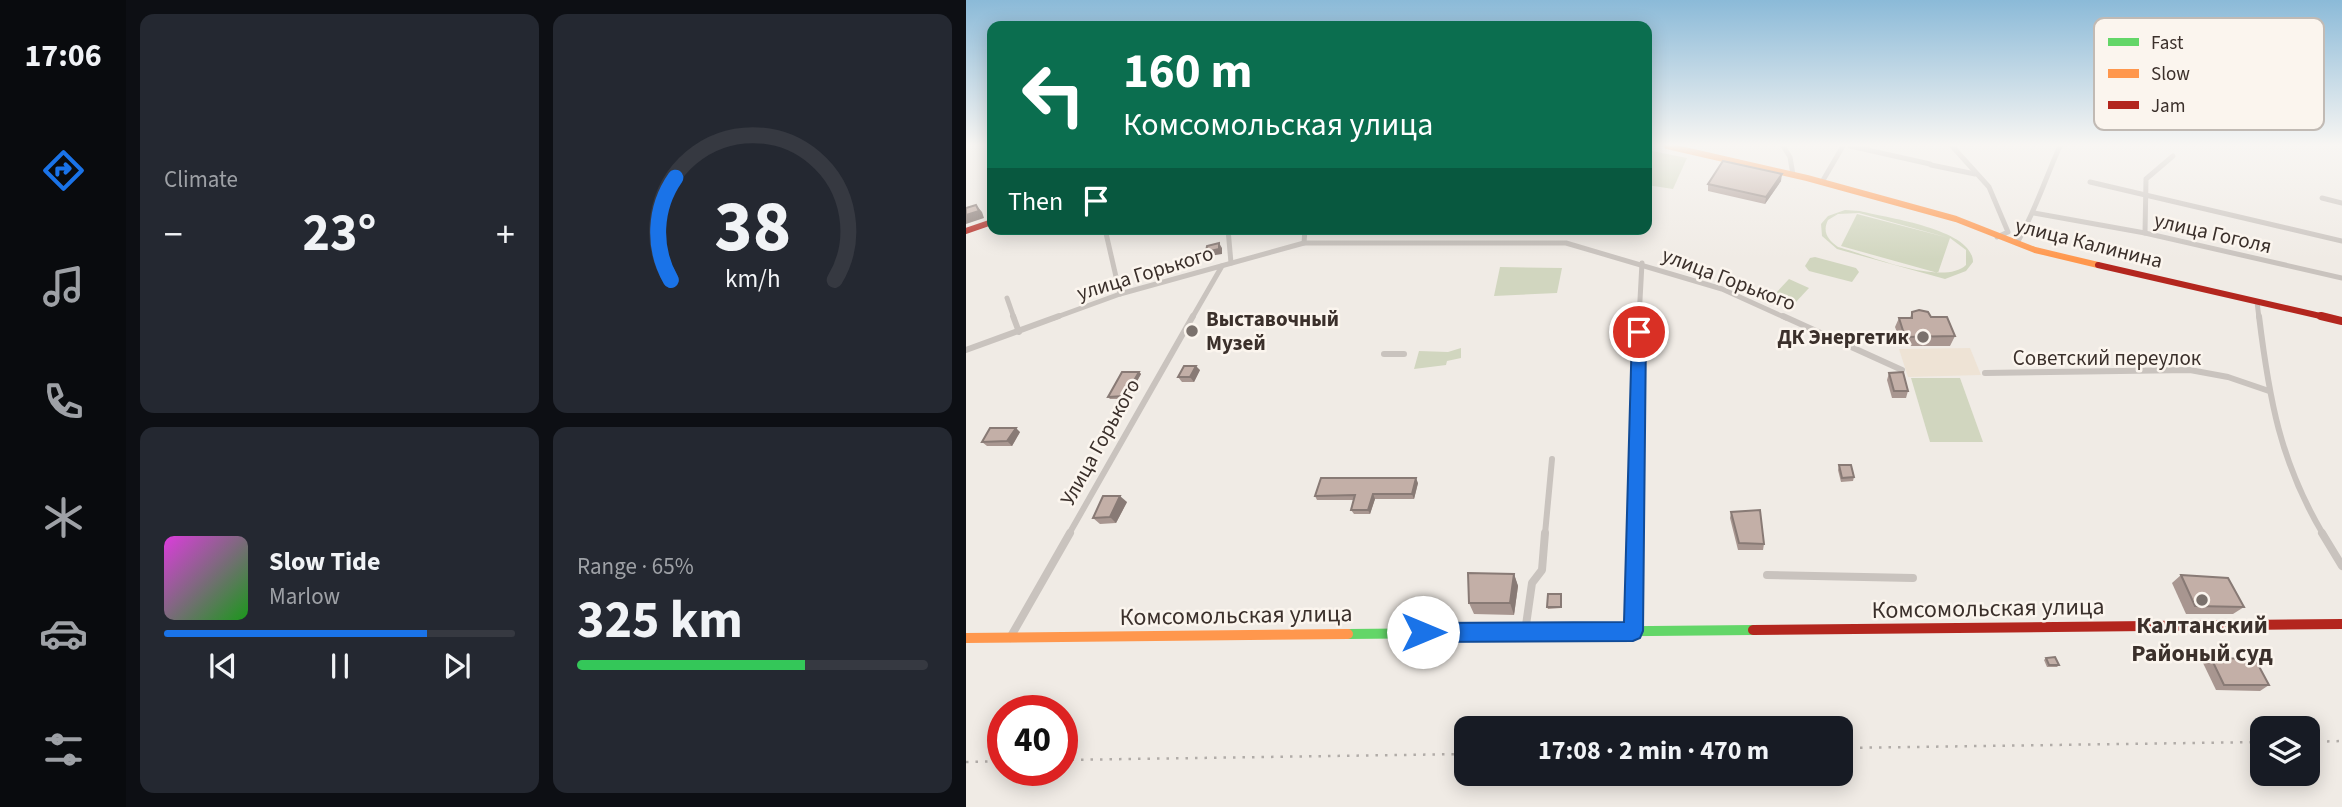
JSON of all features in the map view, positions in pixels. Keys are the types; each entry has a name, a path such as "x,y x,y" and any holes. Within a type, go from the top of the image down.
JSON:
{"street":[{"name":"улица Калинина","path":"1828,184 1956,219 2017,243 2342,321"},
{"path":"1985,184 2008,232 1997,237"},
{"path":"2017,243 2034,213 2043,184"},
{"path":"2093,184 2342,240"},
{"path":"2145,184 2145,233"},
{"path":"2322,198 2342,203"},
{"name":"улица Гоголя","path":"2034,213 2145,233 2342,278"},
{"path":"966,231 987,224"},
{"path":"1106,235 1120,294"},
{"path":"1229,235 1231,263"},
{"path":"1304,243 1305,235"},
{"name":"улица Горького","path":"966,350 1120,294 1304,243 1566,243 1642,263 1722,289 1902,370"},
{"path":"1633,631 1636,384 1642,263"},
{"name":"Улица Горького","path":"1010,638 1222,265"},
{"path":"1007,298 1019,331"},
{"path":"2257,302 2269,391 2285,456 2310,511 2342,566"},
{"path":"1384,354 1405,354"},
{"name":"Советский переулок","path":"1985,373 2190,370 2228,377 2269,391"},
{"path":"1525,632 1532,583 1542,570 1552,459"},
{"path":"1767,575 1913,578"},
{"name":"Комсомольская улица","path":"966,638 2342,624"}],"green space":[{"path":"1652,184 1675,184 1673,189 1652,186"},
{"path":"1845,210 1860,211 1927,227 1959,241 1969,251 1973,262 1966,271 1945,279 1837,249 1822,236 1821,224 1828,216","holes":["1859,213 1949,238 1857,214 1841,246 1935,272 1838,247 1827,235 1828,220 1838,214","1950,238 1966,250 1966,265 1955,271 1941,273 1938,272"]},
{"path":"1810,258 1856,268 1859,272 1852,282 1809,271 1805,266"},
{"path":"1500,267 1562,268 1557,293 1494,296"},
{"path":"1789,279 1809,288 1795,303 1775,294"},
{"path":"1461,348 1461,358 1447,361 1446,365 1414,369 1419,351 1448,352"},
{"path":"1911,378 1960,378 1983,442 1930,442"}],"shaded area":[{"path":"1970,348 1981,375 1908,377 1899,349"}],"building":[{"path":"1708,184 1775,184 1766,197"},
{"path":"976,205 979,211 966,215 966,208"},
{"path":"1219,243 1219,249 1206,252 1207,246"},
{"path":"1912,312 1928,312 1931,317 1947,317 1955,336 1905,337 1899,318 1912,318"},
{"path":"1184,366 1196,366 1190,377 1178,377"},
{"path":"1122,372 1139,372 1125,396 1108,397"},
{"path":"1903,372 1908,391 1894,391 1889,373"},
{"path":"990,428 1016,428 1007,441 982,442"},
{"path":"1839,465 1851,465 1854,477 1842,478"},
{"path":"1321,478 1416,478 1412,494 1373,494 1368,510 1351,510 1355,495 1315,496"},
{"path":"1103,496 1120,496 1110,517 1093,518"},
{"path":"1760,510 1764,544 1739,543 1731,512"},
{"path":"1468,573 1514,574 1510,603 1469,603"},
{"path":"2181,575 2228,578 2244,607 2195,606"},
{"path":"1548,594 1561,594 1561,607 1547,607"},
{"path":"2055,657 2059,665 2049,665 2046,658"},
{"path":"2211,658 2255,659 2269,685 2224,685"}],"railway":[{"path":"2320,742 2342,741"},
{"path":"1853,748 2250,742"},
{"path":"1078,760 1454,754"},
{"path":"966,762 987,761"}],"traffic: fast":[{"path":"1348,634 1753,630"}],"traffic: slow":[{"path":"1828,184 1956,219 2035,250 2098,265"},
{"path":"966,638 1348,634"}],"traffic: jam":[{"path":"966,231 987,224"},
{"path":"2098,265 2342,321"},
{"path":"1753,630 2342,624"}],"place":[{"name":"Выставочный Музей","path":"1192,331"},
{"name":"ДК Энергетик","path":"1923,337"},
{"name":"Калтанский Районый суд","path":"2202,600"}],"route":[{"path":"1423,632 1633,631 1639,332"}]}
